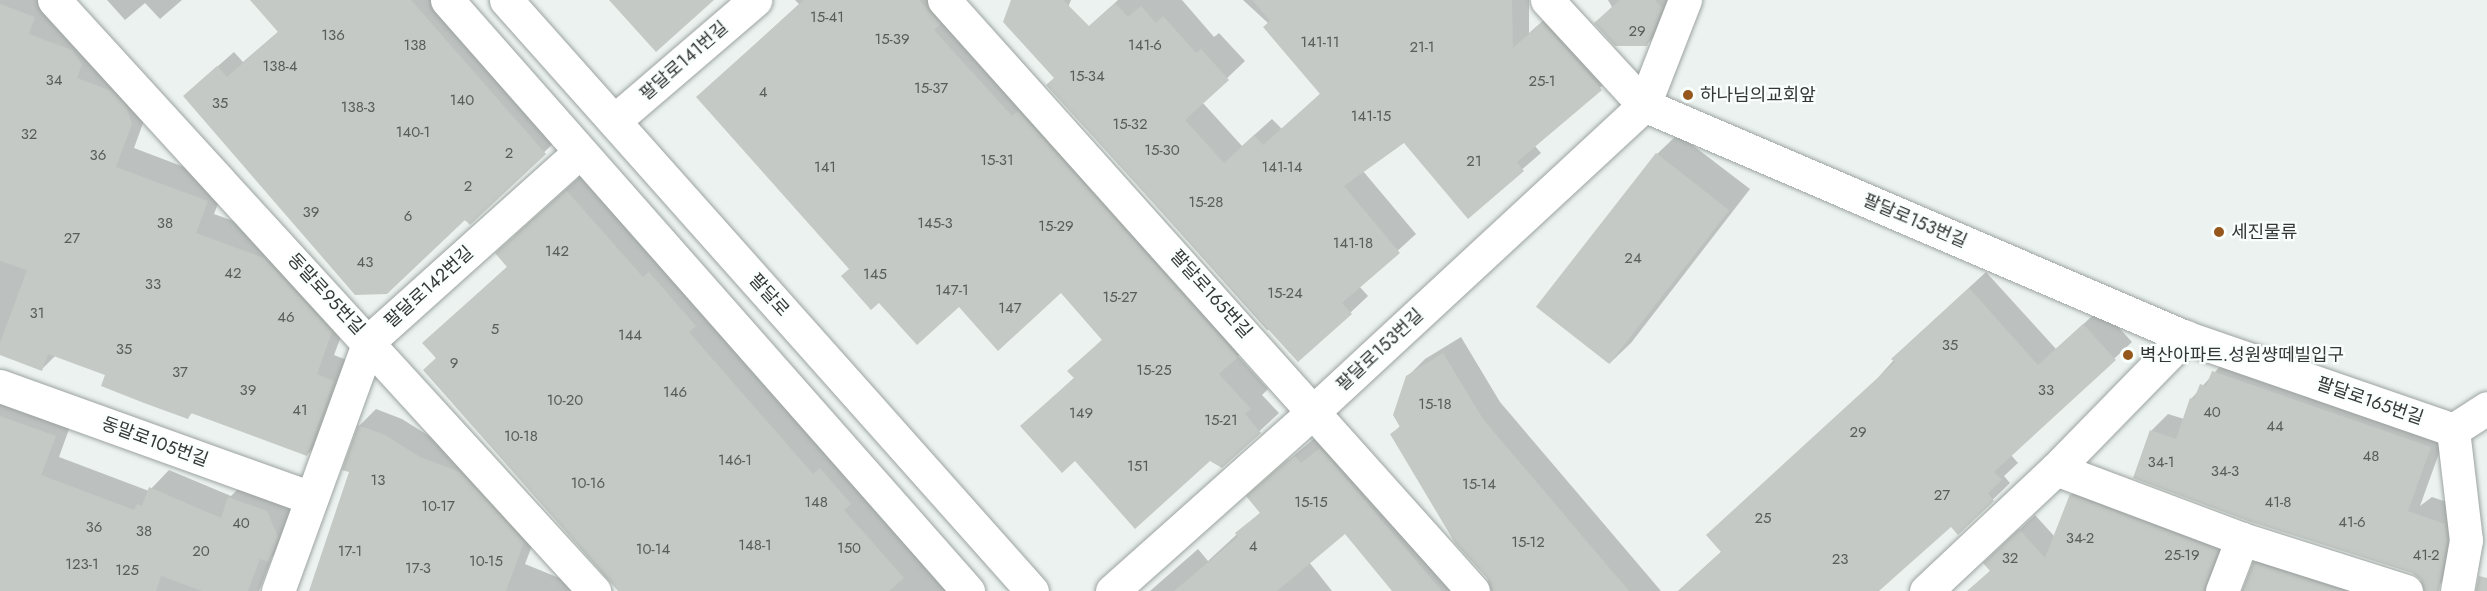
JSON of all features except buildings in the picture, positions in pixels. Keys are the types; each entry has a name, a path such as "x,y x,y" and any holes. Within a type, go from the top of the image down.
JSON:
{"street":[{"name":"동말로95번길","path":"54,0 369,341 594,591"},
{"path":"447,0 968,591"},
{"name":"팔달로","path":"506,0 1032,591"},
{"name":"팔달로141번길","path":"614,121 755,0"},
{"name":"팔달로153번길","path":"1547,0 1644,105 2185,338"},
{"name":"팔달로153번길","path":"1112,591 1315,410 1644,105 1685,0"},
{"name":"팔달로165번길","path":"959,6 1473,591"},
{"name":"팔달로142번길","path":"278,591 369,341 580,152"},
{"path":"1926,591 2056,470 2185,338"},
{"name":"팔달로165번길","path":"2185,338 2453,430"},
{"name":"동말로105번길","path":"0,386 311,498"},
{"path":"2457,591 2466,540 2453,430 2487,408"},
{"path":"2056,470 2242,539 2406,591"},
{"path":"2222,591 2242,539"}],"place":[{"name":"하나님의교회앞","path":"1688,95"},
{"name":"세진물류","path":"2219,232"},
{"name":"벽산아파트.성원썅떼빌입구","path":"2128,355"}]}
